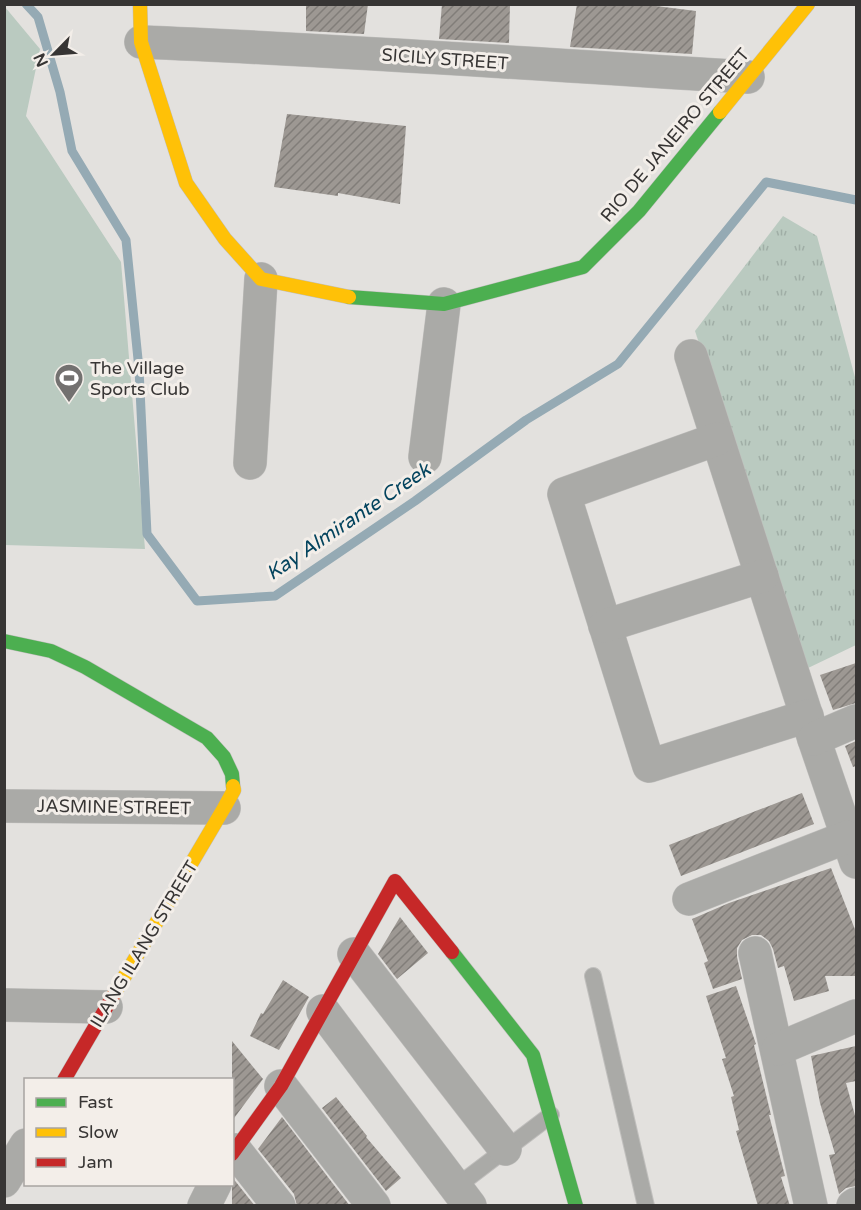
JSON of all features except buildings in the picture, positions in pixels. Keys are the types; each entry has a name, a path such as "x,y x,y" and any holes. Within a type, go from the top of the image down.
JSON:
{"street":[{"path":"140,4 141,42 186,183 225,239 261,279 250,463"},
{"name":"RIO DE JANEIRO STREET","path":"261,279 340,296 444,304 583,267 639,211 807,4"},
{"name":"SICILY STREET","path":"141,42 317,49 494,63 748,77"},
{"path":"425,457 444,304"},
{"path":"688,899 852,850 810,727 691,356"},
{"path":"717,439 564,494 649,766 810,727 856,722"},
{"path":"605,626 762,576"},
{"name":"ILANG ILANG STREET","path":"4,641 51,651 85,667 207,738 224,757 232,774 234,790 65,1078"},
{"name":"JASMINE STREET","path":"4,806 224,808"},
{"path":"279,1206 234,1152 281,1086 395,881 533,1055 576,1206"},
{"path":"755,953 811,1206"},
{"path":"354,954 504,1149"},
{"path":"4,1005 106,1007"},
{"path":"323,1011 463,1196"},
{"path":"778,1049 856,1016"},
{"path":"281,1086 374,1206"},
{"path":"4,1181 24,1148"},
{"path":"204,1206 215,1186"}],"lane":[{"path":"593,976 646,1206"},
{"path":"463,1196 504,1149 551,1115"}],"green space":[{"name":"The Village Sports Club","path":"5,7 40,49 26,116 121,262 145,549 5,545"},
{"path":"783,216 817,236 856,381 856,645 806,669 695,331"}],"waterway":[{"name":"Kay Almirante Creek","path":"26,4 38,17 60,92 72,151 126,240 139,369 147,534 197,601 275,596 415,501 526,420 618,364 766,182 856,200"}],"traffic: fast":[{"path":"349,297 444,304 583,267 639,211 720,112"},
{"path":"4,641 51,651 85,667 207,738 224,757 232,774 233,786"},
{"path":"452,952 533,1055 576,1206"}],"traffic: slow":[{"path":"140,4 141,42 186,183 225,239 261,279 349,297"},
{"path":"720,112 808,4"},
{"path":"113,996 224,808 234,790 233,786"}],"traffic: jam":[{"path":"234,1151 281,1086 395,881 452,952"},
{"path":"65,1078 113,996"}],"place":[{"name":"The Village Sports Club","path":"69,404"}]}
